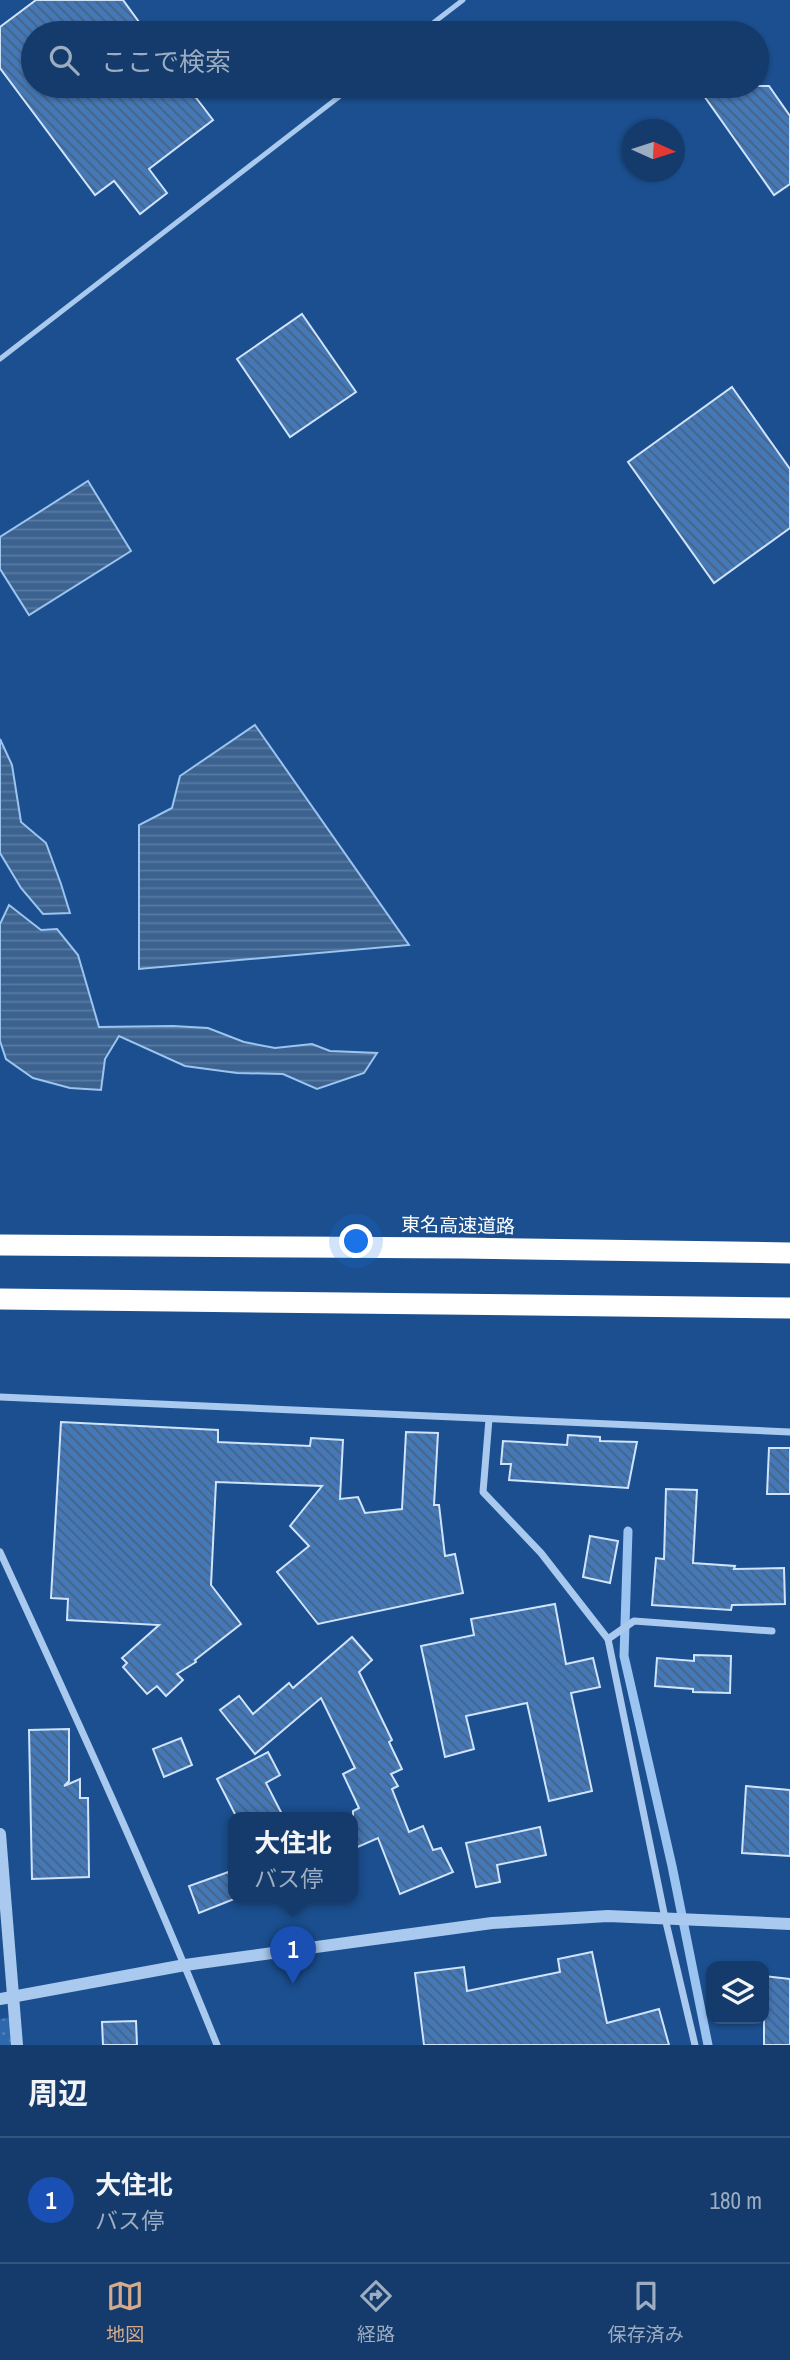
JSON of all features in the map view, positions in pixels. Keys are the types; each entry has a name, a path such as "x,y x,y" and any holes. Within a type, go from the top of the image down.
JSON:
{"highway":[{"name":"東名高速道路","path":"0,1245 790,1253"},
{"path":"0,1299 790,1308"}],"street":[{"path":"0,1397 790,1432"},
{"path":"489,1419 483,1492 541,1553 608,1639 665,1918 695,2045"},
{"path":"0,1552 103,1774 217,2045"},
{"path":"608,1639 634,1622 772,1631"},
{"path":"0,1833 6,1998 16,2045"},
{"path":"6,1998 185,1965 492,1923 608,1916 790,1924"}],"lane":[{"path":"436,21 463,0"},
{"path":"0,359 337,98"}],"shaded area":[{"path":"88,481 131,551 29,615 0,569 0,537"},
{"path":"255,725 409,945 139,969 139,825 172,808 180,776"},
{"path":"0,739 12,765 21,822 46,843 70,913 43,914 21,888 0,853"},
{"path":"9,905 41,930 57,929 78,955 99,1027 208,1028 244,1042 275,1048 312,1044 330,1051 377,1053 364,1073 317,1089 283,1074 237,1073 185,1066 119,1036 105,1059 101,1090 70,1088 33,1078 6,1059 0,1041 0,924"},
{"path":"14,2017 16,2045 0,2045 0,2019"}],"building":[{"path":"36,0 123,0 138,21 21,21 21,96 0,68 0,27"},
{"path":"769,86 790,116 790,184 774,195 705,98 769,98"},
{"path":"22,98 196,98 213,120 149,169 167,193 140,214 114,181 95,195"},
{"path":"302,314 356,392 290,437 237,359"},
{"path":"732,387 790,469 790,528 714,583 628,462"},
{"path":"61,1422 218,1430 218,1442 310,1446 311,1438 343,1440 340,1499 358,1497 365,1513 402,1509 406,1432 438,1433 434,1505 439,1505 445,1556 455,1554 463,1593 318,1624 277,1572 309,1546 290,1526 322,1486 216,1482 211,1585 241,1624 195,1660 196,1662 177,1674 183,1680 166,1696 157,1686 147,1694 123,1667 127,1663 122,1658 159,1625 67,1620 68,1599 51,1598"},
{"path":"568,1435 600,1437 600,1441 637,1442 628,1488 509,1480 511,1464 501,1464 503,1441 567,1445"},
{"path":"769,1448 790,1448 790,1494 767,1494"},
{"path":"666,1489 697,1490 693,1563 735,1566 734,1569 784,1568 785,1604 732,1605 731,1610 652,1605 656,1558 664,1559"},
{"path":"590,1536 618,1541 610,1583 583,1577"},
{"path":"555,1604 566,1664 593,1658 600,1687 571,1693 592,1791 549,1801 527,1703 466,1716 474,1749 445,1757 421,1646 474,1635 471,1619"},
{"path":"352,1637 372,1660 359,1672 392,1740 389,1742 402,1769 391,1774 398,1786 392,1789 409,1832 423,1826 433,1850 441,1848 453,1872 400,1894 378,1838 358,1847 358,1812 353,1811 359,1808 343,1774 355,1768 321,1698 255,1754 220,1710 239,1696 253,1714 289,1683 293,1688"},
{"path":"694,1655 731,1656 730,1693 693,1692 693,1689 655,1686 657,1658 694,1661"},
{"path":"69,1729 69,1781 64,1786 80,1779 80,1798 88,1798 89,1877 32,1879 29,1730"},
{"path":"181,1738 192,1765 164,1777 153,1749"},
{"path":"268,1752 280,1775 266,1783 281,1812 234,1812 217,1779"},
{"path":"746,1786 790,1790 790,1856 742,1853"},
{"path":"540,1827 546,1855 497,1865 500,1882 476,1887 466,1843"},
{"path":"228,1872 228,1901 199,1913 189,1886"},
{"path":"592,1952 607,2023 659,2009 669,2045 424,2045 415,1973 464,1967 467,1991 560,1972 558,1959"},
{"path":"769,1977 790,1979 790,2045 764,2045 764,2024 769,2024"},
{"path":"136,2021 137,2045 103,2045 102,2022"}],"waterway":[{"path":"628,1531 624,1656 672,1866 708,2045"}],"place":[{"name":"大住北","path":"293,1984"}]}
